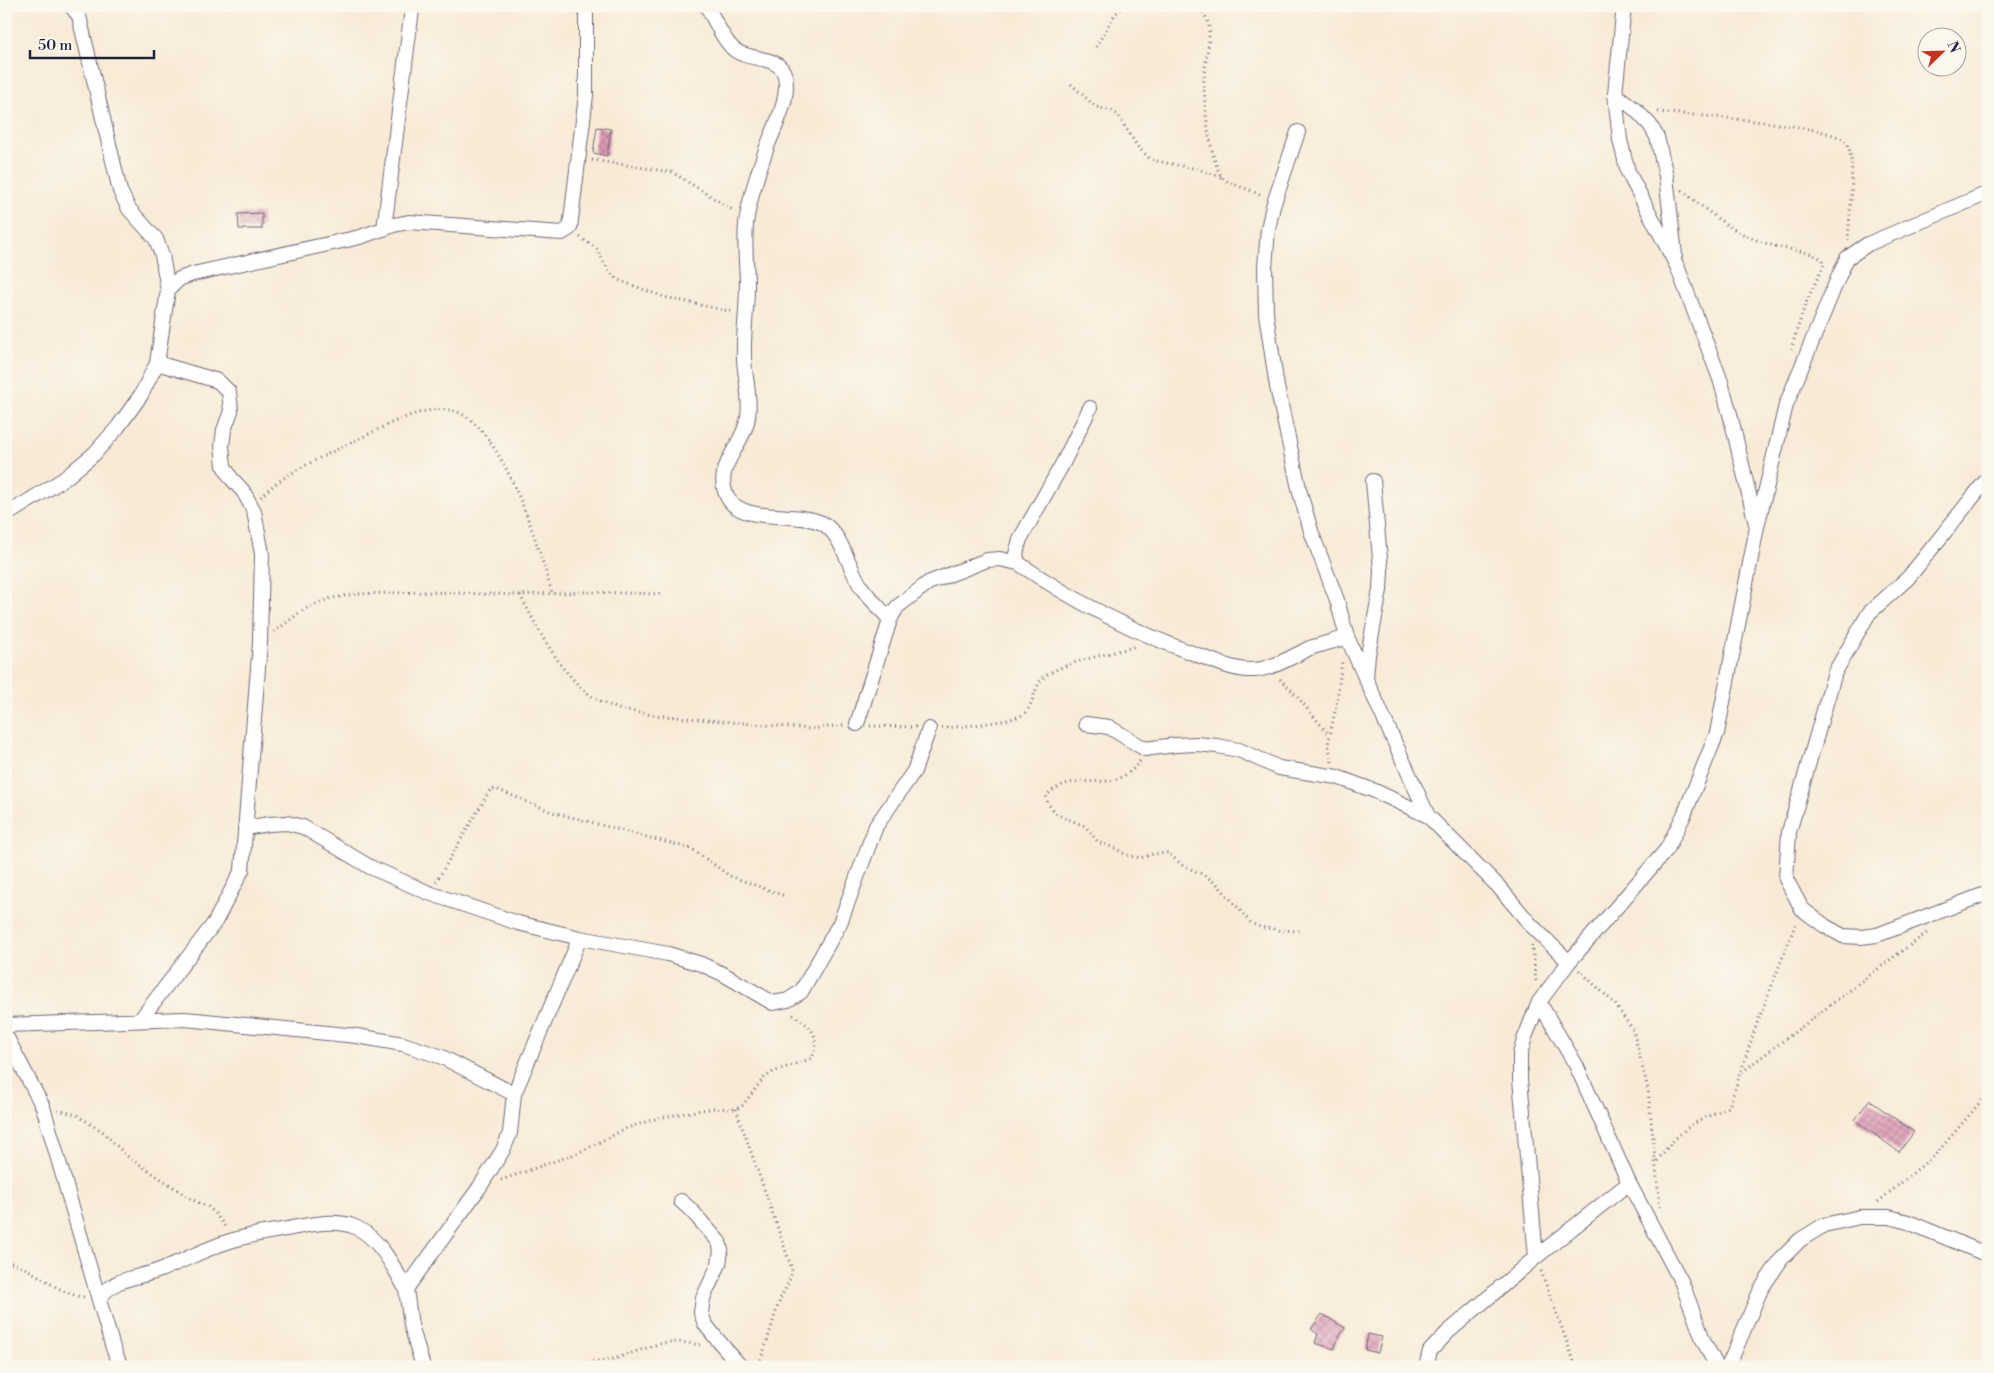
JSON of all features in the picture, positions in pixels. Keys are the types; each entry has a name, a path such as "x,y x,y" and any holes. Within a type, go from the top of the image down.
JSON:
{"street":[{"path":"168,290 180,279 193,274 360,237 409,222 562,232 570,228 586,95 586,6"},
{"path":"707,6 733,49 740,54 780,67 784,75 786,88 759,172 747,218 744,359 749,416 745,430 723,471 722,485 729,500 741,509 766,516 790,517 822,523 835,536 861,588 890,620"},
{"path":"1624,6 1615,94 1620,140 1628,172 1677,266 1728,405 1757,527"},
{"path":"6,515 64,479 94,454 124,419 141,395 157,363 168,290 162,255 156,239 129,209 120,191 77,9"},
{"path":"384,229 412,9"},
{"path":"1615,94 1636,110 1650,125 1657,137 1666,176 1677,266"},
{"path":"1298,132 1273,206 1268,229 1265,267 1266,314 1277,387 1300,493 1312,534 1337,600 1347,638 1428,816"},
{"path":"1536,1257 1520,1080 1520,1054 1525,1037 1539,1002 1569,962 1667,849 1684,815 1717,733 1757,527 1786,405 1847,258 1868,244 1988,193"},
{"path":"140,1020 215,922 242,870 260,643 262,554 254,511 243,491 231,478 224,466 222,446 224,430 230,411 229,392 218,381 157,363"},
{"path":"1018,563 1016,554 1020,539 1063,462 1090,408"},
{"path":"1988,478 1908,578 1869,613 1835,672 1789,832 1786,880 1802,909 1825,926 1843,936 1861,937 1877,935 1988,893"},
{"path":"1366,682 1368,655 1380,590 1381,570 1373,481"},
{"path":"857,724 890,620 897,607 928,583 987,560 1000,559 1018,563 1066,595 1104,615 1187,652 1237,669 1255,670 1266,668 1313,647 1347,638"},
{"path":"1086,724 1109,727 1145,749 1175,745 1217,746 1239,750 1279,768 1337,777 1375,791 1428,816 1498,886 1531,926 1569,962"},
{"path":"245,828 287,823 303,827 370,867 429,893 518,923 580,938 668,954 701,964 723,974 773,1003 788,1000 801,992 840,922 876,826 914,771 929,729"},
{"path":"406,1290 480,1188 503,1150 510,1133 514,1094 580,938"},
{"path":"1539,1002 1576,1065 1629,1184 1682,1283 1704,1342 1717,1367"},
{"path":"6,1025 184,1019 357,1036 403,1044 442,1057 514,1094"},
{"path":"6,1036 43,1107 113,1348 121,1367"},
{"path":"1426,1367 1430,1351 1448,1332 1536,1257 1629,1184"},
{"path":"680,1200 719,1242 721,1250 719,1264 704,1298 701,1314 705,1324 741,1367"},
{"path":"1728,1367 1761,1289 1782,1258 1800,1240 1824,1225 1860,1217 1889,1217 1908,1222 1988,1255"},
{"path":"100,1298 106,1289 113,1284 158,1271 197,1253 238,1238 315,1224 334,1223 351,1226 372,1237 391,1262 406,1290 411,1325 422,1367"},
{"path":"111,1367 113,1348"}],"path":[{"path":"1096,47 1115,14 1124,6"},
{"path":"1195,6 1206,16 1209,28 1204,100 1216,165 1227,182 1259,194 1273,206"},
{"path":"1071,84 1096,107 1112,111 1118,115 1137,146 1151,160 1198,169 1222,177"},
{"path":"1636,110 1799,127 1836,135 1845,141 1851,151 1852,180 1847,258"},
{"path":"579,158 632,168 672,172 747,218"},
{"path":"1666,176 1720,222 1734,230 1772,245 1809,254 1823,260 1824,264 1805,305 1790,355"},
{"path":"570,228 596,248 609,271 618,280 664,297 744,315"},
{"path":"254,511 262,496 277,482 346,446 400,419 430,411 454,411 472,420 486,434 505,468 529,522 552,593"},
{"path":"260,643 305,609 328,598 355,594 425,592 520,595 552,593 660,594"},
{"path":"520,595 543,638 563,668 579,686 594,698 618,709 654,715 811,728 857,724 908,726 929,729 967,726 1019,717 1028,708 1038,683 1048,674 1074,664 1159,639"},
{"path":"1337,777 1328,753 1329,735 1336,707 1340,672 1347,638"},
{"path":"1266,668 1296,695 1329,735"},
{"path":"1145,749 1132,771 1124,777 1111,781 1074,781 1063,784 1054,788 1046,796 1048,804 1058,815 1085,826 1098,842 1117,849 1126,855 1140,858 1152,854 1168,853 1182,865 1204,874 1217,884 1251,924 1270,929 1300,931"},
{"path":"429,893 490,790 496,789 552,812 692,849 730,876 785,896"},
{"path":"1657,1162 1675,1137 1695,1121 1729,1107 1756,1026 1802,909"},
{"path":"1531,926 1532,958 1539,1002"},
{"path":"1742,1072 1899,953 1933,930"},
{"path":"1569,962 1615,1004 1634,1030 1648,1089 1657,1162 1660,1210"},
{"path":"480,1188 578,1153 627,1128 658,1118 714,1108 736,1110 763,1079 773,1072 812,1058 816,1049 815,1037 808,1024 773,1003"},
{"path":"1860,1217 1937,1154 1988,1093"},
{"path":"43,1107 77,1115 103,1132 127,1156 191,1199 208,1207 215,1213 228,1231 238,1238"},
{"path":"736,1110 792,1269 758,1367"},
{"path":"1536,1257 1576,1367"},
{"path":"6,1262 34,1272 73,1295 100,1298"},
{"path":"568,1367 614,1359 661,1343 679,1342 725,1349"}],"building":[{"path":"597,127 611,129 607,156 593,153"},
{"path":"262,213 262,229 239,229 238,214"},
{"path":"1869,1100 1914,1132 1899,1152 1855,1120"},
{"path":"1322,1314 1345,1328 1334,1349 1315,1343 1318,1334 1311,1329"},
{"path":"1368,1334 1382,1337 1378,1353 1365,1350"}]}
